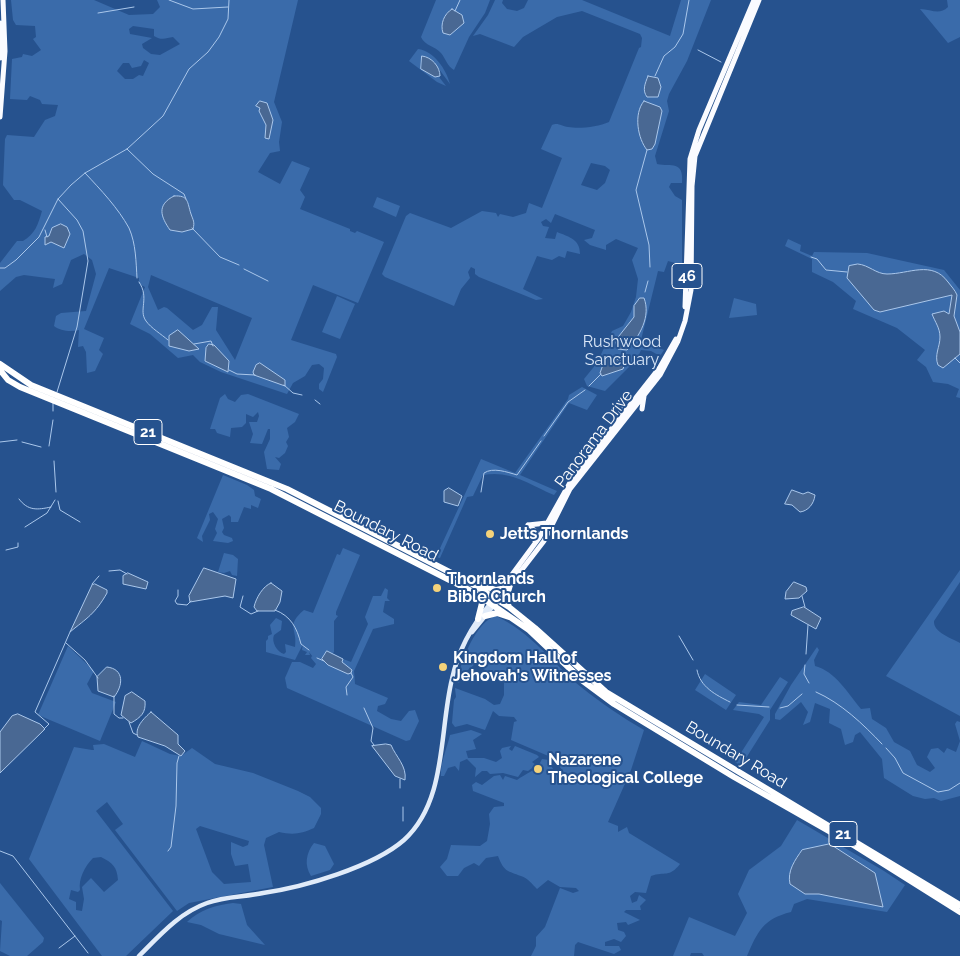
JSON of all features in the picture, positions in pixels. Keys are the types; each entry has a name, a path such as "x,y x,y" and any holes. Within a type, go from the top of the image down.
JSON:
{"highway":[{"name":"Boundary Road","path":"0,364 31,385 287,489 426,563 481,596 509,607 535,628 591,684 960,905"},
{"name":"Boundary Road","path":"0,370 11,383 271,489 426,563 452,573 495,601 591,684 717,767 855,846 960,912"},
{"path":"452,573 487,588 501,589"},
{"path":"509,607 506,600 510,585"},
{"path":"478,618 482,602 481,596"},
{"path":"485,616 497,613 517,620"}],"main road":[{"path":"0,117 5,39 3,0"},
{"name":"46","path":"701,131 754,0"},
{"name":"46","path":"701,131 759,0"},
{"path":"0,23 0,58"},
{"name":"Panorama Drive","path":"495,601 544,541 570,489 670,360 685,321 691,290 692,173 701,131"},
{"name":"Panorama Drive","path":"495,601 501,589 532,549 572,479 666,358 682,321 687,290 688,170 701,131"},
{"path":"642,409 645,393"},
{"path":"620,402 620,418"},
{"path":"532,549 536,532 528,525 548,523"},
{"path":"467,639 495,601"},
{"path":"139,956 171,924 207,903 304,884 366,862 387,852 404,840 418,824 431,799 452,679 467,639 478,618 495,601"}],"green space":[{"path":"11,0 94,0 129,15 153,14 160,7 157,0 298,0 274,102 282,122 279,142 280,151 270,153 258,172 280,184 292,161 310,168 300,190 305,197 300,209 350,229 350,231 355,233 357,231 384,242 358,303 313,285 291,340 336,354 337,357 323,392 319,389 319,384 323,379 324,368 319,364 312,365 305,376 293,383 287,394 221,372 200,362 193,355 178,358 150,334 130,324 145,287 139,284 139,278 109,268 84,329 104,338 99,350 103,354 95,371 87,373 86,352 83,346 78,347 79,330 66,331 54,326 56,316 61,313 86,311 96,274 92,260 84,254 71,260 62,284 53,288 55,279 24,275 16,277 0,291 0,263 17,241 23,241 33,232 42,211 20,200 14,200 3,185 5,139 7,135 34,137 45,120 55,116 58,105 42,104 40,100 30,96 27,100 10,99 12,59 22,57 23,54 32,56 41,50 33,39 36,37 35,26 16,25 13,20","holes":["133,26 154,29 154,36 157,38 173,37 180,44 160,55 151,54 143,48 142,44 152,38 130,34 129,29","144,60 149,63 143,76 139,75 133,79 125,79 117,71 123,63 129,63 132,68 141,66","151,275 252,318 235,360 216,330 218,307 212,307 202,325 193,330 167,308 164,307 158,310 148,287"]},
{"path":"436,0 490,0 485,13 469,37 454,70 441,53 421,37"},
{"name":"Rushwood Sanctuary","path":"495,0 503,0 502,3 507,9 517,11 524,8 528,0 582,0 670,36 681,0 711,0 687,61 669,94 667,101 669,111 655,156 657,164 676,166 681,171 682,176 682,183 671,183 669,187 675,196 682,200 682,265 668,261 664,272 658,271 641,340 664,350 660,356 651,351 641,350 637,359 605,391 587,386 584,379 597,363 612,331 623,326 631,312 636,297 638,279 632,260 638,248 616,239 606,245 606,250 590,245 584,240 592,238 595,230 555,214 551,223 546,219 541,222 543,226 549,227 545,238 555,239 557,232 570,237 578,245 580,254 567,251 565,258 559,256 552,260 537,256 523,289 543,299 536,300 479,277 475,274 475,269 471,267 468,272 470,278 461,289 454,306 385,277 382,274 406,216 410,213 451,228 482,211 496,213 498,217 500,214 513,217 526,213 529,203 542,208 562,158 541,149 552,125 558,124 572,128 583,128 609,122 641,47 642,38 640,34 582,11 557,17 523,37 514,47 480,34 473,36 488,15","holes":["591,163 605,166 610,170 605,183 597,190 581,185"]},
{"path":"947,0 960,0 960,37 948,43 920,9 945,10 948,7"},
{"path":"418,49 424,50 434,57 446,72 450,84 436,65 427,57 421,58 420,68 439,77 446,86 437,82 409,61"},
{"path":"377,197 400,206 396,217 373,207"},
{"path":"788,239 801,245 800,251 812,256 814,252 867,253 944,270 960,290 960,398 956,397 959,389 948,384 933,382 926,367 917,360 925,350 897,328 853,309 856,301 833,282 812,272 812,259 785,246"},
{"path":"337,296 355,304 340,339 322,332"},
{"path":"734,298 756,304 757,315 729,318"},
{"path":"582,387 597,395 587,410 569,403 520,475 557,491 554,495 511,476 502,474 483,475 473,496 467,497 440,558 436,557 481,459 515,473 569,395"},
{"path":"225,394 228,399 235,402 241,395 248,394 299,414 295,422 287,428 289,437 286,442 288,446 285,453 279,458 275,457 281,464 279,470 267,469 264,452 270,439 270,429 268,429 262,444 250,443 253,434 249,422 257,422 258,412 253,417 246,414 246,423 242,427 231,428 230,437 217,433 215,429 210,429 220,398"},
{"path":"223,475 247,485 254,490 255,496 261,499 258,508 251,505 251,509 244,507 238,522 231,522 229,515 222,519 224,528 222,532 224,535 232,538 233,541 228,543 213,541 217,533 215,529 218,519 213,512 209,514 210,520 202,536 203,542 197,538"},
{"path":"343,548 360,555 336,612 338,616 334,621 334,652 332,654 326,652 323,656 328,665 348,674 352,672 342,662 343,659 351,662 368,624 365,617 373,596 381,596 385,588 388,590 387,598 390,601 385,601 383,612 394,619 394,624 373,629 354,671 355,684 388,698 385,704 378,706 377,711 391,719 401,721 409,711 415,710 419,721 410,740 406,741 287,688 285,678 292,662 300,662 313,668 316,664 309,652 310,655 305,655 307,652 302,650 303,644 295,660 266,652 266,641 268,636 272,634 270,625 276,618 282,621 281,630 273,638 275,646 284,654 286,652 285,644 295,647 295,620 304,610 313,613 337,554 340,555"},
{"path":"224,553 233,555 238,559 237,576 232,575 230,571 218,572"},
{"path":"960,570 960,582 934,621 934,625 939,631 960,643 960,716 886,676"},
{"path":"496,616 531,639 570,678 589,693 644,730 631,770 608,822 618,826 618,832 627,827 629,833 680,864 670,873 651,876 646,893 635,892 630,896 632,903 637,901 639,895 646,900 640,906 641,910 626,910 624,912 640,920 628,925 626,922 617,923 618,930 624,932 626,936 621,942 614,939 605,942 605,946 619,946 621,950 614,954 578,942 575,945 574,956 531,956 536,946 536,937 545,927 560,888 573,893 579,891 576,888 560,887 548,880 537,889 526,878 507,870 502,865 498,856 486,858 479,866 474,863 464,868 458,876 447,876 440,867 447,859 451,845 480,846 487,841 490,824 489,814 494,807 504,806 504,803 473,791 472,785 476,782 482,785 494,776 500,775 503,780 505,776 517,780 534,769 542,759 549,760 552,768 558,774 563,777 566,775 553,758 511,740 514,722 517,721 514,717 499,716 493,711 485,730 467,724 455,727 452,723 454,700 456,697 455,688 485,699 494,705 500,704 504,695 504,683 502,680 475,664 462,675 459,683 457,682 470,644 482,626 489,619"},
{"path":"68,646 94,671 87,684 92,693 116,702 100,741 38,715"},
{"path":"817,647 819,650 814,660 815,666 835,678 861,709 870,708 872,719 886,728 894,742 910,751 917,765 930,772 935,768 927,757 931,749 938,748 944,753 947,748 956,752 960,741 960,796 941,801 934,798 925,799 913,796 884,778 882,759 860,732 855,735 853,742 845,745 841,729 829,723 830,709 815,703 810,722 803,725 808,712 801,702 780,720 775,719 775,714 791,685"},
{"path":"705,674 736,695 726,710 695,690"},
{"path":"780,677 788,682 770,710 770,720 741,766 735,762 764,717 759,714 733,710 739,702 761,705"},
{"path":"957,721 960,722 960,741 955,724"},
{"path":"471,730 482,734 473,740 476,749 466,751 468,758 484,758 496,762 502,758 500,751 502,748 511,746 509,749 512,751 515,746 537,755 539,757 532,762 536,765 528,771 523,770 518,777 503,773 490,774 487,771 482,771 475,777 476,768 467,759 460,762 459,771 455,766 448,768 444,776 441,776 450,735"},
{"path":"142,741 170,754 181,756 192,748 215,764 253,773 310,797 321,808 321,814 314,828 305,832 279,832 266,838 264,845 273,887 189,903 177,911 115,830 123,824 107,802 96,811 173,911 126,956 102,956 29,859 74,747 94,750 93,745 104,744 135,757","holes":["200,826 249,841 248,845 243,847 231,842 231,854 235,866 248,864 251,882 224,884 212,872 196,829","101,857 114,866 118,880 104,892 91,878 82,887 84,899 82,911 76,910 76,902 69,899 71,890 78,892 80,890 81,877 87,865 93,858"]},
{"path":"797,820 905,885 887,912 807,899 794,904 791,912 774,918 763,927 747,956 704,956 702,953 691,953 690,956 673,956 689,917 735,936 747,913 738,894 749,870 781,846","holes":["830,844 859,862 883,906 819,894 805,894 790,871 802,850"]},
{"path":"314,843 325,846 334,864 330,870 311,876 307,868 307,859"},
{"path":"0,883 44,938 43,942 27,956 10,956 0,951 2,921 0,920"},
{"path":"233,903 241,904 247,925 265,945 219,934 201,925 187,922 197,914 208,909"}],"shaded area":[{"path":"452,9 462,15 464,23 450,35 443,33 442,23 445,16"},
{"path":"422,56 429,58 435,63 439,69 440,76 435,77 421,69"},
{"path":"648,76 658,78 661,87 658,97 647,97 645,94 644,87"},
{"path":"260,101 267,103 273,120 269,139 265,138 266,125 259,111 260,108 256,106"},
{"path":"644,101 660,107 662,111 655,144 652,149 647,150 641,140 638,126 639,113"},
{"path":"174,196 187,200 194,221 193,229 182,232 170,230 167,225 162,207"},
{"path":"61,224 67,227 70,234 64,248 51,242 45,245 45,237 49,236 52,228"},
{"path":"858,264 883,274 927,270 935,271 942,275 957,295 954,316 960,332 960,354 943,368 938,365 940,334 932,314 944,311 949,314 952,295 880,312 874,310 847,278 849,266"},
{"path":"640,298 644,298 646,305 643,326 627,350 618,349 615,341 634,317 634,306"},
{"path":"178,330 199,349 189,351 169,346 169,336"},
{"path":"209,344 214,345 229,361 228,372 205,361 206,348"},
{"path":"610,357 622,361 623,369 602,376 600,373 604,362"},
{"path":"260,363 285,380 285,386 254,375 253,372 256,365"},
{"path":"449,488 462,496 458,506 444,502 444,491"},
{"path":"792,490 803,494 808,492 815,495 806,510 800,512 792,505 785,504"},
{"path":"204,568 236,579 233,598 225,596 190,602 189,596"},
{"path":"128,573 148,582 146,589 123,584 123,576"},
{"path":"794,582 806,587 807,591 799,598 785,599 786,592"},
{"path":"271,583 282,591 280,602 275,611 257,611 254,607 258,596"},
{"path":"95,584 107,590 107,593 95,611 70,632 92,585"},
{"path":"804,607 821,618 816,629 791,615 792,611"},
{"path":"327,651 343,659 342,662 352,670 351,673 348,674 328,665 322,659"},
{"path":"107,667 117,671 121,679 114,697 98,691 97,677"},
{"path":"132,692 145,701 145,709 138,719 131,723 121,715 125,696"},
{"path":"151,712 178,735 178,744 185,751 181,756 165,746 138,737 137,730"},
{"path":"18,714 40,724 45,729 0,773 0,732 12,716"},
{"path":"391,745 401,762 405,780 395,776 372,746"},
{"path":"830,844 875,873 883,907 819,894 805,894 790,884 791,870 802,850"}],"waterway":[{"path":"169,0 193,9 228,7"},
{"path":"0,268 5,268 16,260 39,237 58,199 71,185 85,173 127,149 163,116 189,69 208,52 219,37 228,19 229,0"},
{"path":"455,11 460,0"},
{"path":"655,76 664,56 675,47 683,34 689,0"},
{"path":"98,13 134,7"},
{"path":"698,50 721,62"},
{"path":"127,149 153,174 184,194 186,199"},
{"path":"647,150 636,190 649,245 650,267"},
{"path":"85,173 114,206 129,228 136,259 137,278"},
{"path":"57,392 77,327 88,261 83,231 77,220 58,199"},
{"path":"192,228 220,257 239,265"},
{"path":"45,230 47,237"},
{"path":"811,257 817,259 826,270 847,272"},
{"path":"244,269 268,281"},
{"path":"645,292 648,281"},
{"path":"139,282 144,293 144,317 151,326 168,340"},
{"path":"194,344 211,341 213,346"},
{"path":"955,358 960,363"},
{"path":"229,370 237,374 255,375"},
{"path":"589,386 601,374"},
{"path":"284,385 293,393 302,395"},
{"path":"544,436 568,402 585,390"},
{"path":"315,400 320,404"},
{"path":"53,403 53,411"},
{"path":"49,446 53,420"},
{"path":"0,442 17,440"},
{"path":"481,492 484,473 496,470 517,475 541,441"},
{"path":"22,442 41,447"},
{"path":"54,461 56,492"},
{"path":"19,499 29,508 41,509 51,507"},
{"path":"25,527 47,513 55,500"},
{"path":"58,501 60,510 80,522"},
{"path":"6,550 18,547 18,543"},
{"path":"109,571 120,570 127,574"},
{"path":"92,584 99,576"},
{"path":"178,590 178,596 175,601 177,604 187,605 191,601"},
{"path":"243,596 240,607 251,614 258,611"},
{"path":"802,596 805,607"},
{"path":"275,610 289,619 298,633 301,644 309,650"},
{"path":"806,654 808,625"},
{"path":"44,729 49,724 35,712 70,632"},
{"path":"679,636 693,660"},
{"path":"66,643 85,660 98,678"},
{"path":"317,658 324,661"},
{"path":"805,665 804,674 809,683"},
{"path":"697,670 705,686 730,702"},
{"path":"347,695 346,687 353,677 351,673"},
{"path":"816,692 843,708 882,744"},
{"path":"780,708 788,706 802,694"},
{"path":"114,696 114,714 119,718 123,718"},
{"path":"737,705 769,707"},
{"path":"364,708 373,728 371,741 374,745"},
{"path":"129,722 133,733 137,735"},
{"path":"886,748 895,758 903,773 938,792 949,790 960,783"},
{"path":"168,851 171,847 176,806 177,763 179,756"},
{"path":"400,779 400,788"},
{"path":"403,807 403,821"},
{"path":"0,851 13,856 88,953"},
{"path":"59,948 75,936"}],"place":[{"name":"Jetts Thornlands","path":"490,534"},
{"name":"Thornlands Bible Church","path":"437,588"},
{"name":"Kingdom Hall of Jehovah's Witnesses","path":"443,667"},
{"name":"Nazarene Theological College","path":"538,769"}]}
